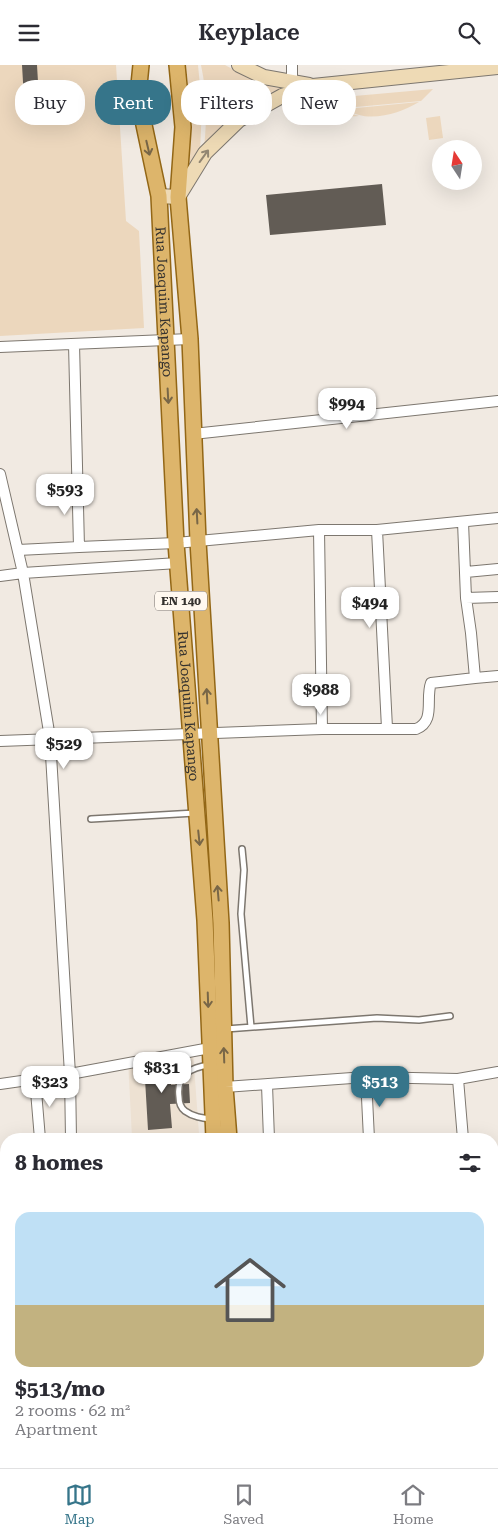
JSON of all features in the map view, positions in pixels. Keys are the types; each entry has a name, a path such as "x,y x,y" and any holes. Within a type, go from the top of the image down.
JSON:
{"main road":[{"name":"Rua Joaquim Kapango","path":"141,65 139,85 140,106 160,196 165,339 176,543 195,813 199,838 205,919 214,1133"},
{"name":"Rua Joaquim Kapango","path":"177,65 183,127 178,197 190,339 198,541 221,923 229,1133"}],"street":[{"path":"239,65 264,77 282,80"},
{"path":"292,65 292,80"},
{"path":"356,82 498,67"},
{"path":"160,196 178,197 205,153 239,120 282,95"},
{"path":"0,347 190,339"},
{"path":"74,344 79,547"},
{"path":"193,434 498,401"},
{"path":"0,474 18,550 50,738 70,1074 71,1133"},
{"path":"18,550 176,543 319,530 377,530 498,518"},
{"path":"463,522 466,598 472,633 474,678"},
{"path":"319,530 322,729"},
{"path":"377,530 387,728"},
{"path":"0,575 178,563"},
{"path":"466,572 498,569"},
{"path":"466,598 498,597"},
{"path":"0,741 322,729 416,729 426,723 430,710 431,683 498,676"},
{"path":"0,1084 70,1074 210,1048"},
{"path":"226,1087 366,1077 458,1079 498,1072"},
{"path":"366,1077 369,1133"},
{"path":"35,1079 40,1133"},
{"path":"458,1079 462,1133"},
{"path":"267,1085 269,1133"}],"lane":[{"path":"91,819 195,813"},
{"path":"242,849 244,870 241,914 251,1027"},
{"path":"224,1029 377,1018 419,1020 450,1016"},
{"path":"211,1065 199,1067 185,1073 180,1081 178,1094 184,1111 199,1117 213,1119"}],"shaded area":[{"path":"0,65 116,65 117,80 95,80 95,125 120,125 126,221 139,231 144,328 0,336"},
{"path":"186,65 198,65 199,80 188,80"},
{"path":"201,65 225,65 256,80 203,80"},
{"path":"272,84 282,87 281,92 272,94"},
{"path":"433,89 421,101 356,107 356,96"},
{"path":"419,102 393,113 373,117 356,114 356,108"},
{"path":"440,116 443,138 429,140 426,118"},
{"path":"188,125 201,125 200,151 187,172"},
{"path":"206,125 225,125 204,148"},
{"path":"193,1052 199,1133 132,1133 128,1059"}],"building":[{"path":"22,65 37,65 38,80 23,80"},
{"path":"382,184 386,225 270,235 266,195"},
{"path":"170,1060 171,1085 189,1084 190,1103 170,1104 172,1128 148,1130 144,1062"}]}
